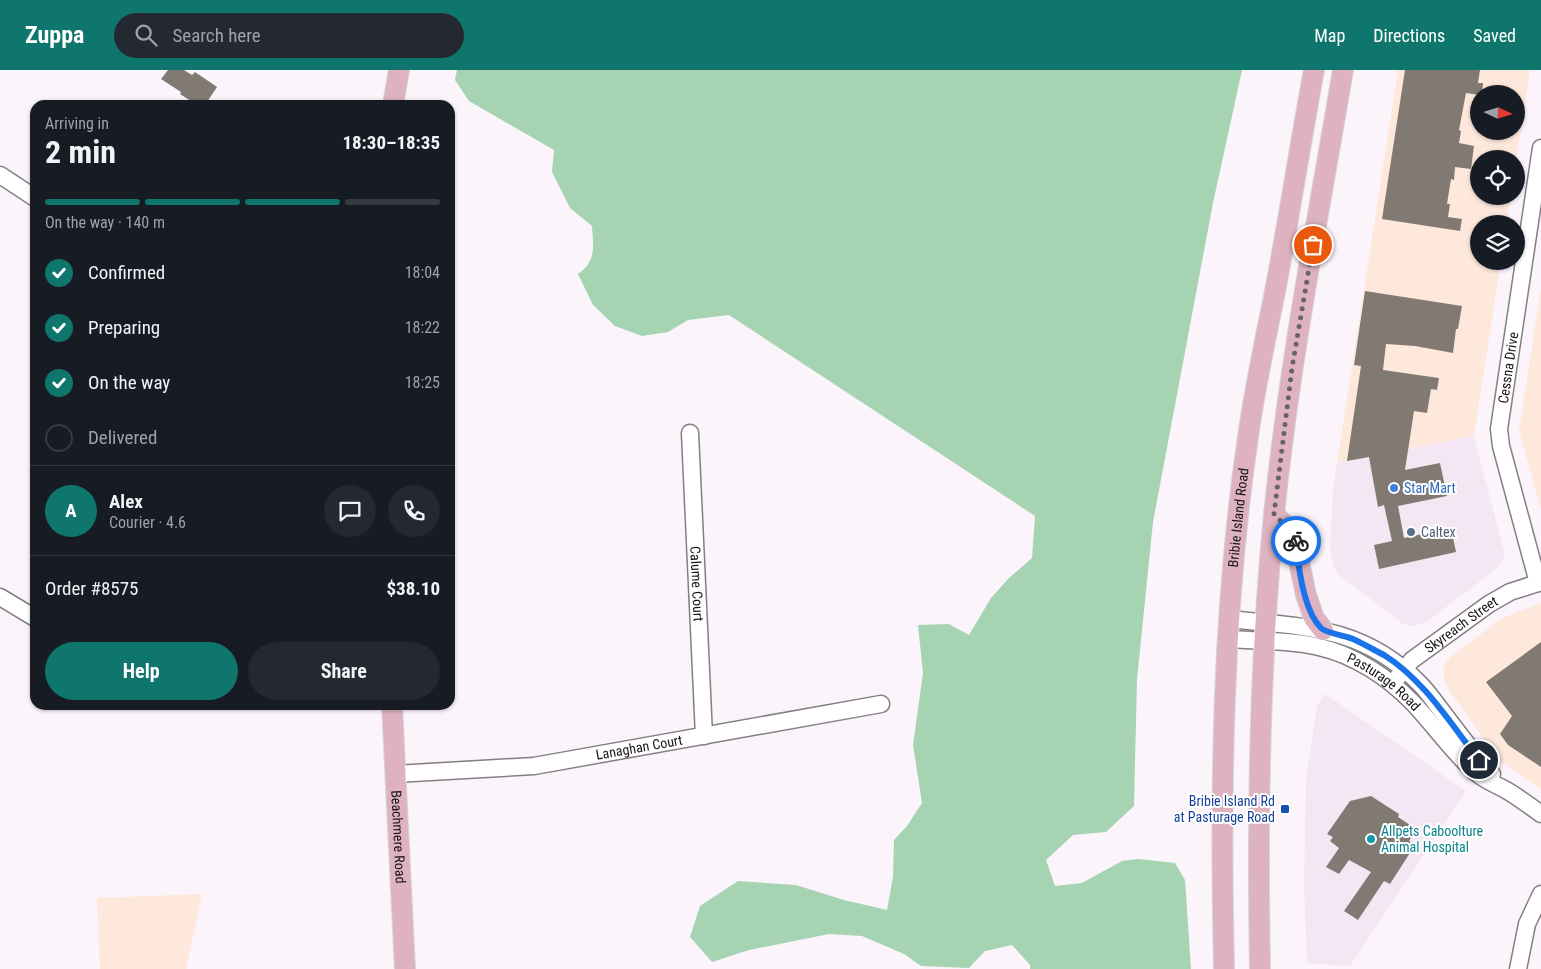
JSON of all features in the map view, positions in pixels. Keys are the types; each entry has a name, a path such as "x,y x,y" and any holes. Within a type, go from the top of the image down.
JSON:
{"main road":[{"path":"394,100 399,70"},
{"name":"Bribie Island Road","path":"1224,969 1222,810 1229,629 1236,535 1248,436 1314,70"},
{"path":"1260,969 1259,763 1264,632 1274,514 1292,368 1343,70"},
{"path":"1274,514 1296,537 1301,575 1308,602 1314,618 1323,630"},
{"name":"Beachmere Road","path":"392,710 403,897 405,969"}],"street":[{"name":"Cessna Drive","path":"1539,582 1501,446 1499,428 1541,148"},
{"path":"0,175 30,195"},
{"name":"Calume Court","path":"690,433 704,736"},
{"name":"Skyreach Street","path":"1392,684 1412,660 1500,597 1539,582"},
{"path":"0,597 30,615"},
{"name":"Pasturage Road","path":"1229,629 1264,632 1323,630 1353,639 1384,656 1421,685 1479,760 1507,790 1541,814"},
{"name":"Pasturage Road","path":"1264,632 1304,645 1332,651 1362,664 1392,684 1413,702 1474,770 1490,783 1507,790"},
{"name":"Lanaghan Court","path":"395,774 534,766 881,704"},
{"path":"1518,969 1527,924 1541,894"}],"shaded area":[{"path":"1398,70 1530,70 1525,102 1525,85 1470,85 1470,140 1519,140 1518,150 1470,150 1470,205 1509,205 1508,215 1470,215 1470,270 1500,270 1474,436 1337,463"},
{"path":"1541,287 1541,509 1519,431"},
{"path":"1474,436 1504,558 1494,571 1425,623 1412,626 1403,624 1340,576 1334,567 1330,550 1333,490 1337,463"},
{"path":"1541,603 1541,789 1500,761 1448,689 1444,678 1444,671 1445,664 1450,657 1502,618"},
{"path":"1325,694 1466,791 1350,966 1307,963 1304,889 1306,780 1317,706"},
{"path":"202,894 186,969 100,969 97,898"}],"green space":[{"path":"457,70 1242,70 1213,203 1153,522 1137,679 1134,806 1106,832 1073,835 1046,860 1055,886 1082,883 1122,861 1138,859 1175,863 1185,880 1191,969 1030,969 1030,965 1012,945 985,951 969,968 921,966 904,954 862,936 829,934 749,950 712,962 690,937 700,906 738,881 796,885 844,900 887,910 893,877 894,840 907,826 922,803 913,745 923,673 918,625 949,624 969,635 991,598 1009,578 1032,558 1035,516 729,315 688,320 668,332 642,336 615,326 593,305 578,274 584,269 591,258 593,247 592,226 570,208 552,172 554,150 469,101 455,80"}],"building":[{"path":"168,70 184,70 192,75 195,72 217,87 208,100 189,100 161,79"},
{"path":"1405,70 1480,70 1478,83 1483,83 1483,85 1470,85 1470,94 1466,93 1459,130 1461,131 1459,143 1474,146 1473,150 1470,150 1470,169 1455,167 1454,180 1451,179 1447,204 1450,204 1448,217 1462,219 1460,231 1382,219"},
{"path":"1365,291 1462,306 1458,329 1456,329 1453,353 1415,346 1386,344 1383,370 1439,378 1437,390 1431,389 1427,413 1414,411 1405,470 1440,463 1447,496 1398,506 1404,538 1451,528 1456,552 1379,569 1374,545 1392,541 1384,505 1378,507 1369,457 1347,461 1361,366 1354,365"},
{"path":"1541,642 1541,767 1508,745 1500,734 1512,716 1486,682"},
{"name":"Allpets Caboolture Animal Hospital","path":"1371,796 1399,814 1398,817 1410,825 1409,827 1415,831 1409,841 1415,845 1390,884 1384,881 1358,920 1344,911 1371,872 1349,860 1339,874 1326,867 1339,848 1330,841 1333,837 1327,834 1350,801"}],"way so far":[{"path":"1296,541 1296,537 1274,514 1292,368 1313,245"}],"place":[{"name":"Star Mart","path":"1394,488"},
{"name":"Caltex","path":"1411,532"},
{"name":"Bribie Island Rd at Pasturage Road","path":"1285,809"},
{"name":"Allpets Caboolture Animal Hospital","path":"1371,839"}],"route":[{"path":"1296,541 1301,575 1310,610 1323,630 1353,639 1384,656 1404,670 1421,685 1479,760"}]}
